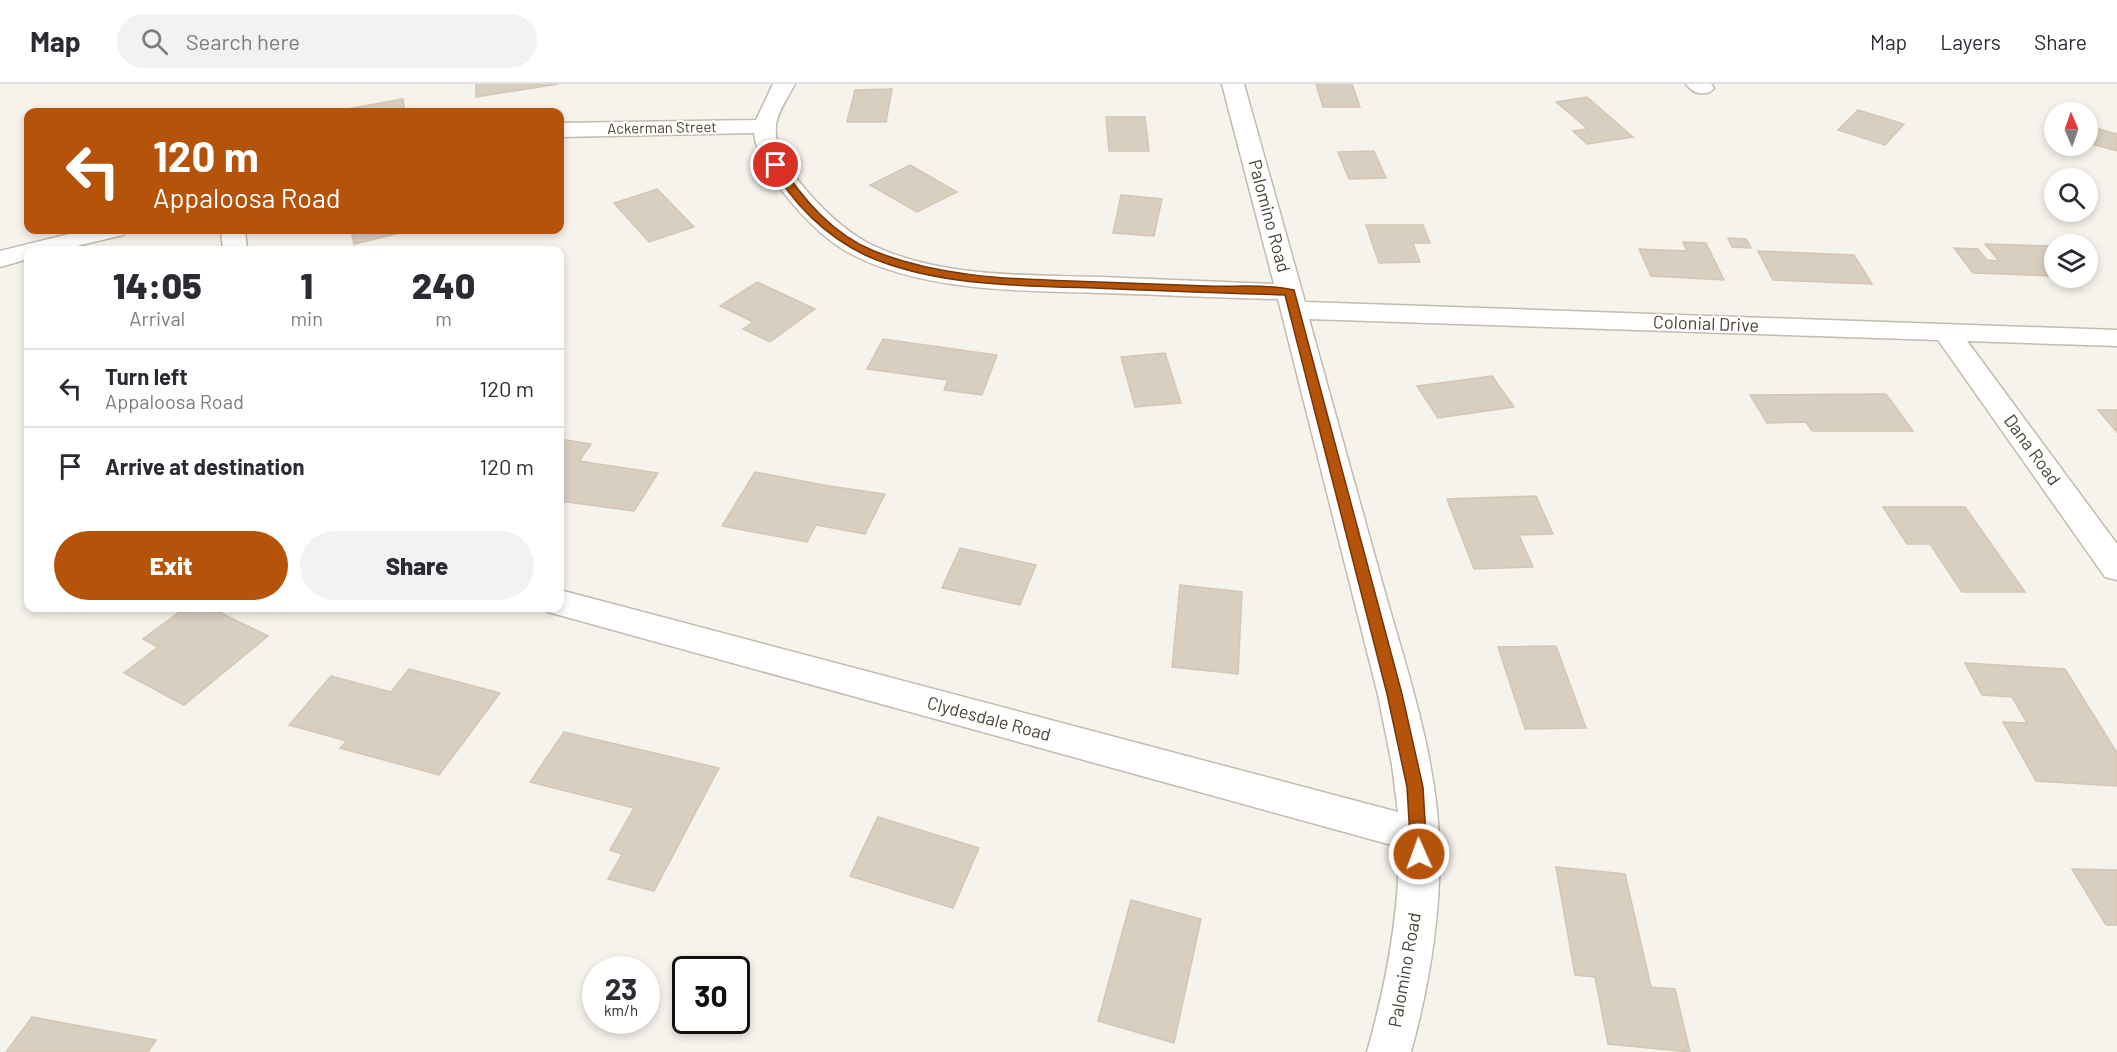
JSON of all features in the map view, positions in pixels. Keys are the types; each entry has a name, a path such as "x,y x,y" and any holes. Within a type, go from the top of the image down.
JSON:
{"street":[{"path":"765,126 784,84"},
{"name":"Palomino Road","path":"1233,84 1394,694 1415,787 1419,835 1419,892 1397,1022 1389,1052"},
{"name":"Ackerman Street","path":"564,130 765,126"},
{"name":"Colonial Drive","path":"765,126 770,151 783,178 821,221 843,238 869,253 910,266 959,276 1292,301 2117,338"},
{"path":"50,246 98,234"},
{"path":"0,259 24,253"},
{"name":"Dana Road","path":"1947,332 2117,568"},
{"name":"Clydesdale Road","path":"564,604 1419,835"}],"building":[{"path":"476,84 558,84 476,97"},
{"path":"1316,84 1352,84 1360,107 1323,107"},
{"path":"892,89 886,122 847,122 855,90"},
{"path":"1587,97 1633,137 1587,144 1573,131 1588,129 1556,102"},
{"path":"403,99 404,108 354,108"},
{"path":"1858,110 1904,124 1885,145 1838,130"},
{"path":"1106,117 1145,117 1149,151 1109,151"},
{"path":"2098,129 2117,134 2117,151 2098,146"},
{"path":"1374,151 1386,178 1349,179 1338,152"},
{"path":"910,165 957,192 917,212 870,185"},
{"path":"657,189 694,227 649,242 614,203"},
{"path":"1121,195 1162,199 1154,236 1113,233"},
{"path":"1366,225 1423,225 1430,243 1413,243 1420,262 1379,263"},
{"path":"352,234 395,234 354,244"},
{"path":"1728,238 1746,239 1751,248 1732,247"},
{"path":"1683,242 1706,243 1724,280 1651,276 1639,249 1687,251"},
{"path":"1985,244 2044,246 2044,276 1973,273 1954,248 1978,249 1987,260 1999,261"},
{"path":"1758,251 1854,255 1872,284 1773,280"},
{"path":"757,282 815,309 770,342 743,329 753,322 720,306"},
{"path":"883,339 997,355 982,395 944,390 948,380 867,369"},
{"path":"1165,353 1181,403 1135,407 1121,357"},
{"path":"1492,376 1514,407 1438,418 1417,386"},
{"path":"1886,394 1913,431 1812,431 1806,422 1767,423 1750,395"},
{"path":"2098,410 2117,410 2117,432"},
{"path":"564,440 591,444 579,461 658,473 634,511 564,502"},
{"path":"755,472 885,494 865,534 816,525 807,542 722,526"},
{"path":"1536,496 1553,534 1519,535 1533,567 1474,569 1447,499"},
{"path":"1883,507 1965,507 2025,592 1962,592 1930,544 1907,544"},
{"path":"960,548 1036,565 1020,605 942,588"},
{"path":"1180,585 1242,592 1238,674 1172,667"},
{"path":"180,612 219,612 268,636 184,705 124,673 158,647 143,639"},
{"path":"1556,646 1586,728 1525,729 1498,647"},
{"path":"1965,663 2065,669 2117,753 2117,786 2036,781 2003,722 2027,723 2012,697 1982,695"},
{"path":"409,669 500,693 439,775 340,748 347,741 289,725 331,676 391,692"},
{"path":"564,732 719,768 654,891 608,879 622,854 610,850 634,808 530,782"},
{"path":"878,817 979,848 953,908 850,876"},
{"path":"1556,867 1625,874 1651,987 1675,989 1690,1052 1608,1044 1595,977 1575,975"},
{"path":"2072,869 2117,870 2117,925 2106,925"},
{"path":"1131,900 1201,919 1174,1043 1098,1021"},
{"path":"32,1017 156,1040 148,1052 6,1052"}],"route":[{"path":"776,165 783,178 821,221 843,238 869,253 910,266 959,276 1015,282 1290,292 1394,694 1415,787 1419,854"}]}
